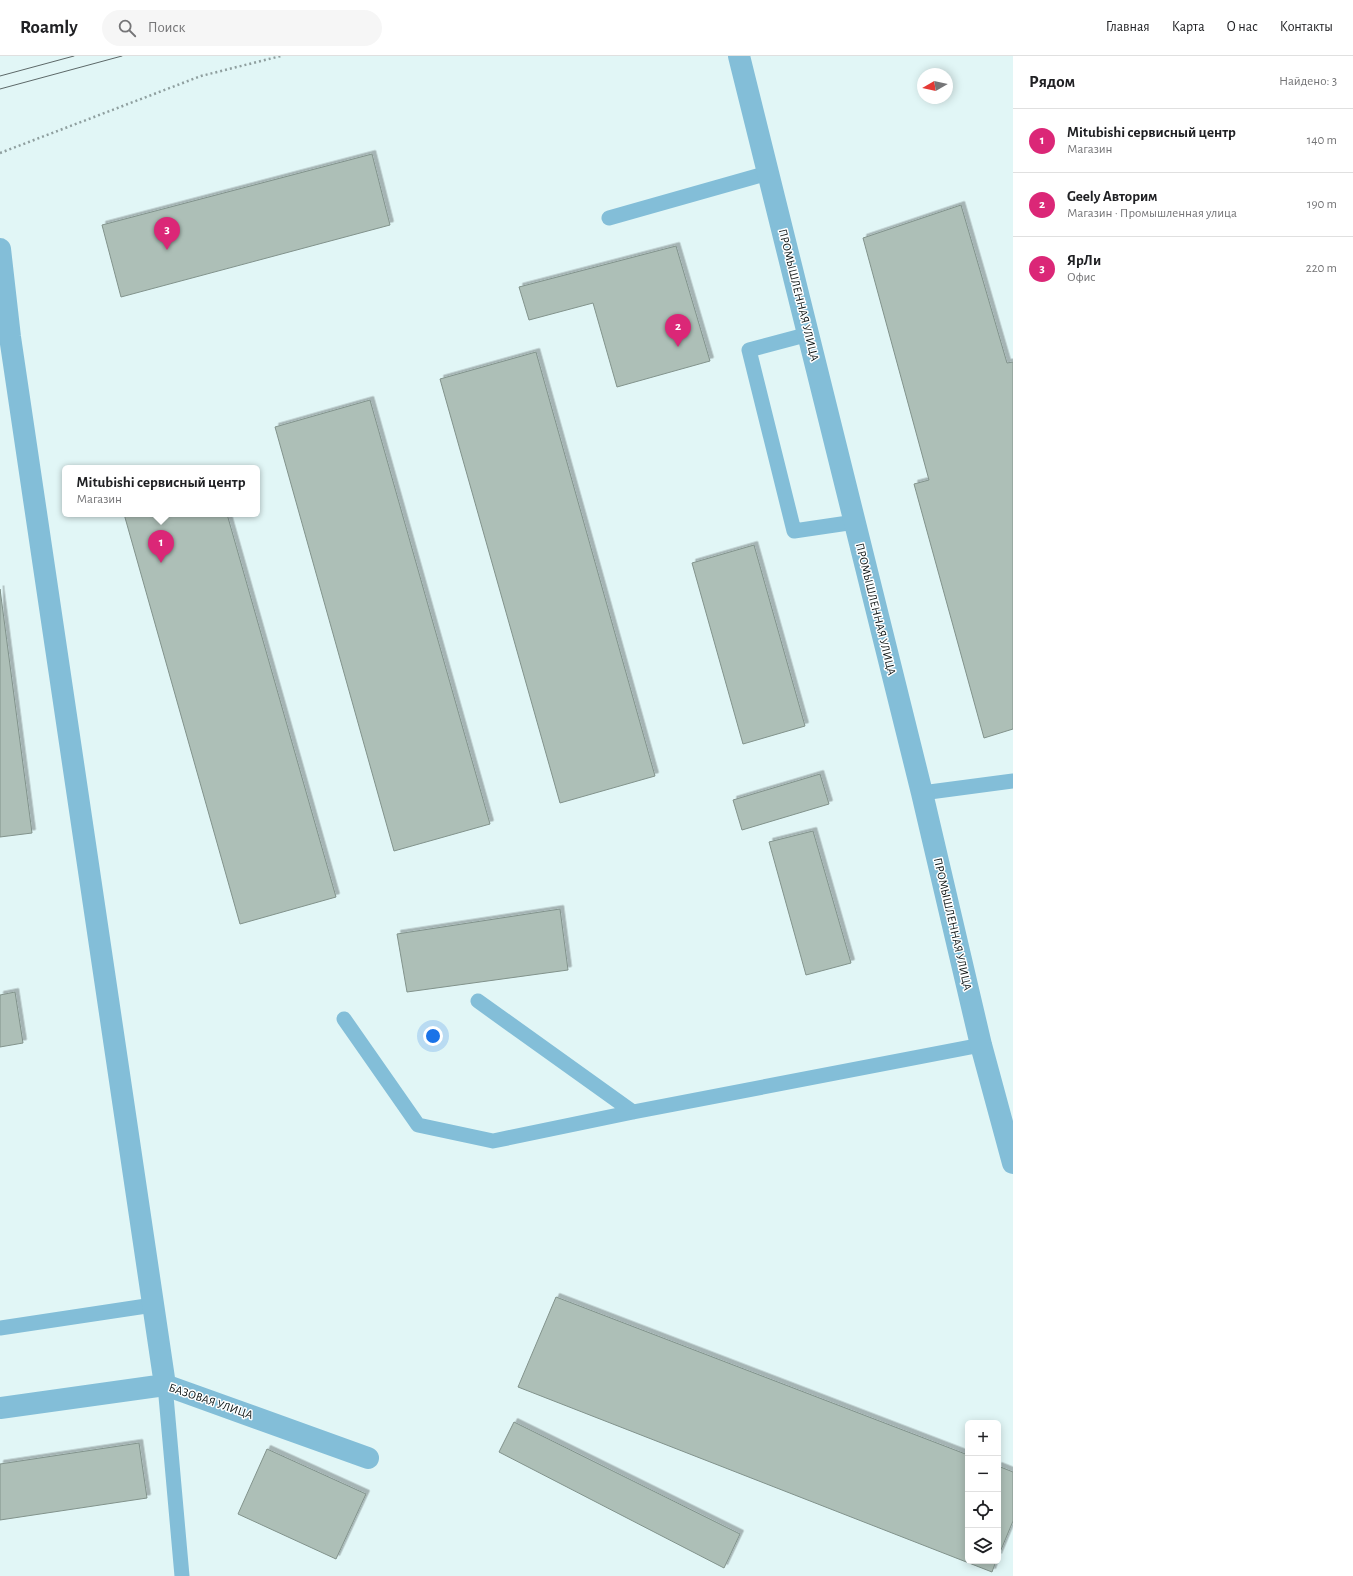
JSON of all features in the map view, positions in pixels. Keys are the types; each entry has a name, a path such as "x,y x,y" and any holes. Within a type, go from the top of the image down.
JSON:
{"street":[{"name":"ПРОМЫШЛЕННАЯ УЛИЦА","path":"739,56 922,793 981,1046 1013,1163"},
{"path":"0,249 5,338 165,1385"},
{"name":"БАЗОВАЯ УЛИЦА","path":"0,1408 165,1385 368,1458"}],"lane":[{"path":"609,218 768,173"},
{"path":"809,334 749,350 794,531 855,522"},
{"path":"922,793 1013,781"},
{"path":"478,1001 633,1112"},
{"path":"344,1019 418,1126 493,1141 633,1112 981,1046"},
{"path":"0,1328 153,1305"},
{"path":"165,1385 182,1576"}],"path":[{"path":"0,153 201,76 281,56"}],"building":[{"path":"372,154 390,225 121,297 102,225"},
{"path":"961,205 1007,363 1013,362 1013,729 984,738 914,484 929,480 863,238"},
{"path":"676,246 710,361 617,387 593,303 529,320 519,287"},
{"path":"536,352 655,776 560,803 440,379"},
{"path":"370,400 490,824 394,851 275,427"},
{"path":"125,517 228,517 336,897 240,924"},
{"path":"754,545 805,726 743,744 692,563"},
{"path":"0,589 32,833 0,837"},
{"path":"820,774 829,804 742,830 733,800"},
{"path":"813,831 851,963 806,975 769,842"},
{"path":"560,909 568,970 407,992 397,934"},
{"path":"15,992 23,1043 0,1047 0,995"},
{"path":"556,1297 965,1454 965,1561 518,1387"},
{"path":"514,1422 740,1534 724,1568 499,1452"},
{"path":"139,1443 147,1498 0,1520 0,1464"},
{"path":"267,1449 366,1494 336,1559 238,1514"},
{"path":"1001,1467 1013,1472 1013,1521 1001,1550"},
{"path":"972,1564 995,1564 992,1572"}],"tram line":[{"path":"0,76 74,56"},
{"path":"0,89 122,56"}],"place":[{"name":"ЯрЛи","path":"167,250"},
{"name":"Geely Авторим","path":"678,347"},
{"name":"Mitubishi сервисный центр","path":"161,563"}]}
